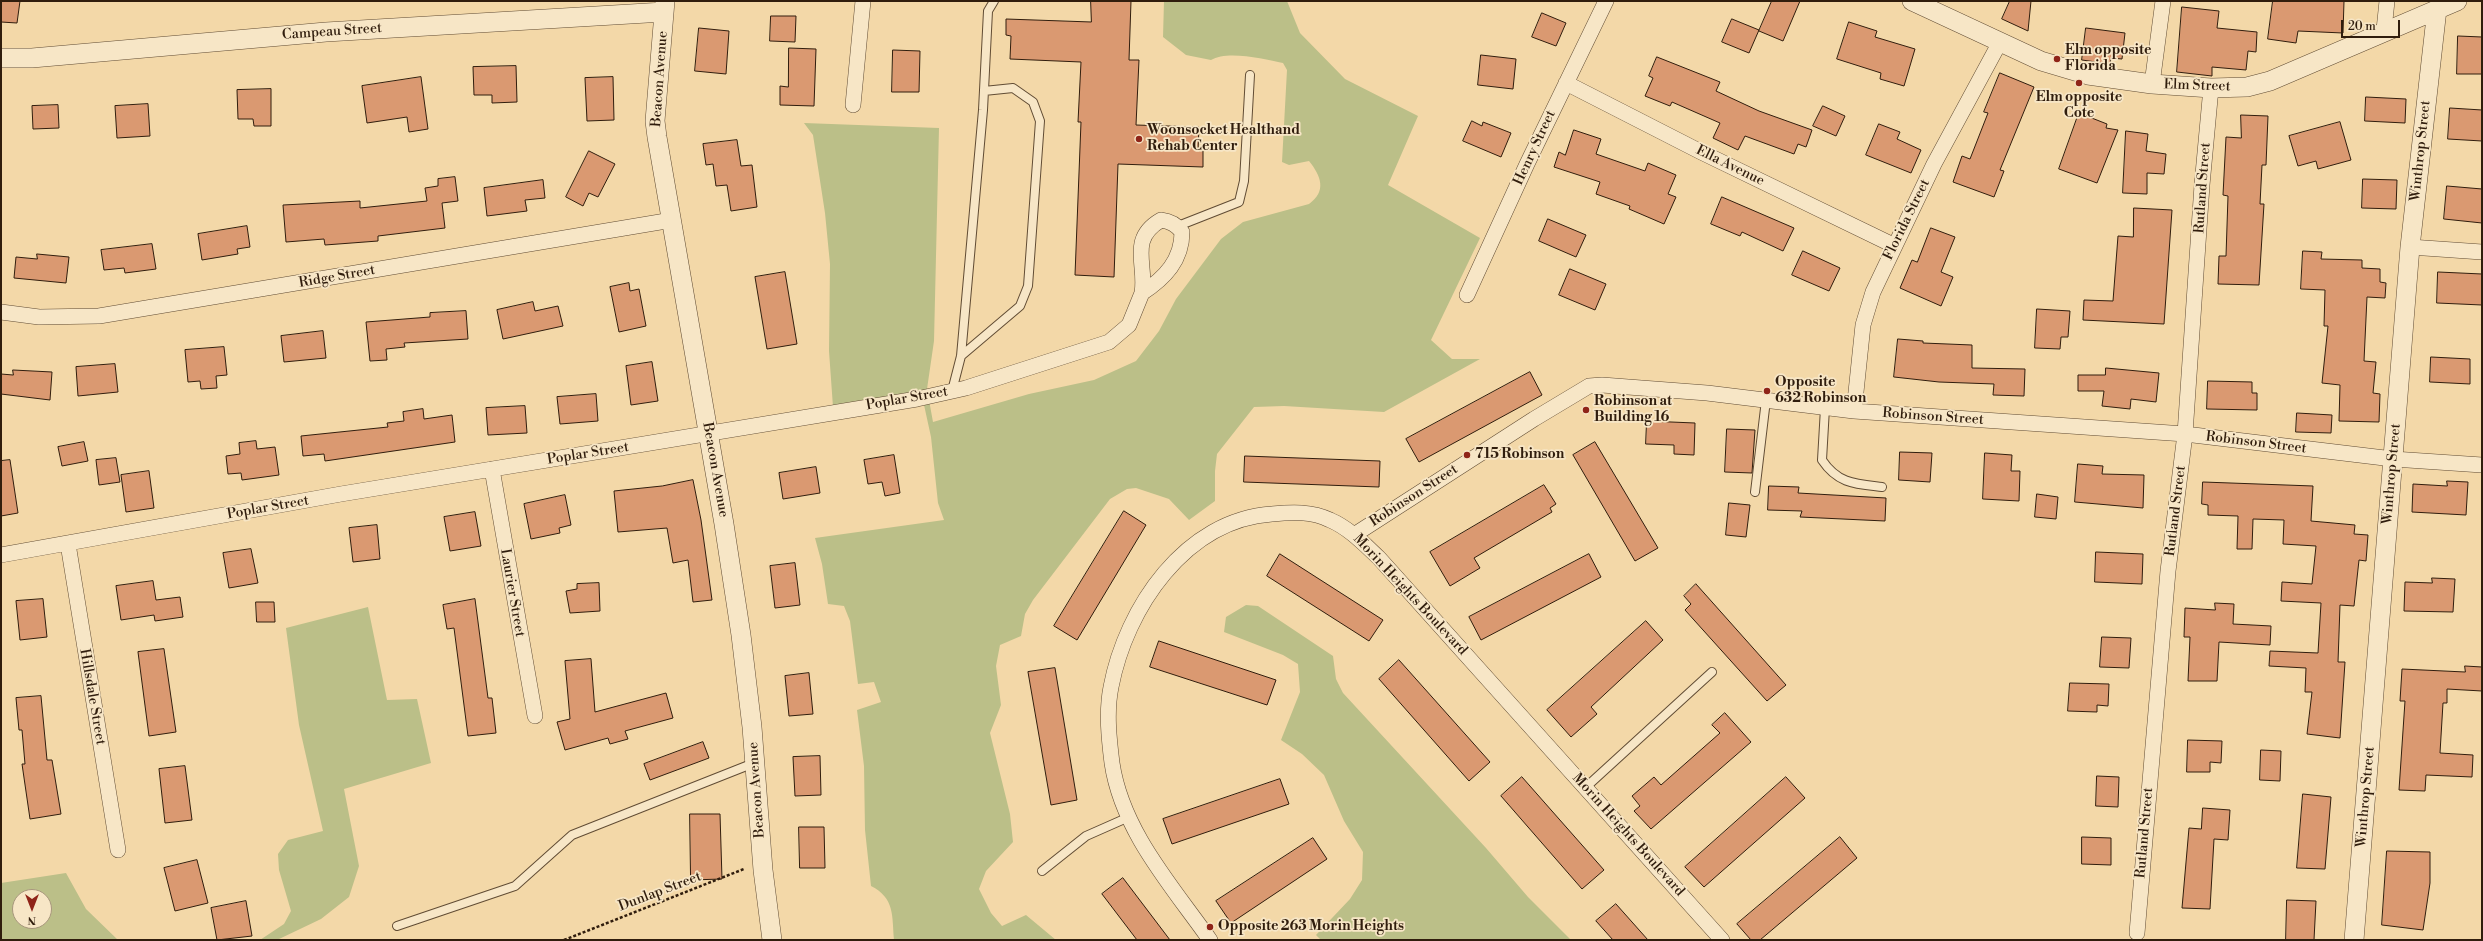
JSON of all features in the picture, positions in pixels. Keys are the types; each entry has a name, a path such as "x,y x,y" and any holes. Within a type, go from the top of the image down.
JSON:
{"street":[{"path":"853,104 863,1"},
{"name":"Henry Street","path":"1467,295 1606,1"},
{"name":"Elm Street","path":"1912,1 2000,42 2062,68 2152,84 2212,88 2247,87 2270,81 2384,30 2457,1"},
{"path":"2152,84 2163,1"},
{"path":"2384,30 2387,1"},
{"name":"Campeau Street","path":"1,58 32,58 326,32 665,6"},
{"name":"Beacon Avenue","path":"665,6 655,121 741,635 772,940"},
{"name":"Winthrop Street","path":"2354,940 2410,247 2437,9"},
{"name":"Florida Street","path":"1854,411 1863,325 1873,292 1934,164 2000,42"},
{"name":"Ella Avenue","path":"1566,83 1701,152 1895,246"},
{"name":"Rutland Street","path":"2136,933 2168,579 2185,434 2202,185 2212,88"},
{"name":"Ridge Street","path":"1,312 40,317 99,316 672,220"},
{"name":"Poplar Street","path":"1,555 492,469 707,434 952,391 1109,342 1129,325 1142,293 1144,282 1141,267 1141,253 1144,234 1150,226 1161,220 1167,220 1178,226"},
{"path":"1142,293 1154,286 1174,264 1182,239 1182,232 1178,226"},
{"path":"2410,247 2482,252"},
{"name":"Robinson Street","path":"1354,535 1589,386 1621,385 1854,411 2185,434 2393,459 2482,465"},
{"name":"Laurier Street","path":"492,469 535,716"},
{"name":"Morin Heights Boulevard","path":"1210,940 1157,867 1129,817 1122,801 1112,765 1109,732 1110,695 1122,646 1150,591 1180,557 1210,532 1244,518 1294,512 1330,520 1354,535 1416,600 1722,940"},
{"name":"Hillsdale Street","path":"68,544 118,850"}],"lane":[{"path":"952,391 961,356 984,91 988,11 994,1"},
{"path":"1178,226 1239,202 1244,181 1250,75"},
{"path":"961,356 1020,306 1028,286 1040,121 1033,102 1013,88 984,91"},
{"path":"1756,492 1766,400"},
{"path":"1825,408 1822,460 1824,463 1831,471 1851,484 1882,487"},
{"path":"1585,788 1712,672"},
{"path":"397,926 515,886 572,835 755,762"},
{"path":"1042,871 1086,836 1129,817"}],"path":[{"name":"Dunlap Street","path":"564,940 763,862"}],"green space":[{"path":"1164,1 1287,1 1300,33 1345,79 1418,116 1388,185 1480,238 1431,340 1452,359 1480,359 1384,412 1284,406 1254,407 1217,454 1215,471 1215,501 1189,520 1169,499 1136,488 1127,489 1110,499 1033,600 1025,614 1021,636 1000,645 996,666 1001,705 990,733 1010,814 1013,842 986,871 979,889 991,913 1002,926 1026,915 1056,940 894,940 891,908 884,896 871,886 865,830 864,766 857,710 881,702 874,682 858,684 850,621 844,606 828,604 822,564 815,538 944,520 938,503 931,437 921,391 833,407 829,351 830,264 825,213 813,135 804,123 939,128 934,341 927,389 933,422 1029,394 1094,380 1136,361 1159,331 1176,299 1221,239 1243,222 1309,204 1315,199 1320,189 1317,172 1309,161 1289,165 1282,162 1287,70 1283,63 1246,56 1226,56 1211,60 1186,55 1163,37"},
{"path":"1246,605 1258,606 1333,656 1336,679 1343,693 1486,848 1528,897 1571,940 1321,940 1316,935 1350,899 1362,880 1363,852 1344,821 1324,775 1302,754 1281,740 1300,692 1298,664 1283,655 1224,632 1226,617"},
{"path":"368,607 387,700 417,699 431,763 344,789 359,866 349,897 321,919 277,940 260,940 284,924 291,911 279,870 278,854 288,840 323,831 299,725 286,628"},
{"path":"66,873 86,909 118,940 1,940 1,883"}],"building":[{"path":"1,1 20,1 17,23 1,22"},
{"name":"Woonsocket Healthand Rehab Center","path":"1091,1 1131,1 1129,60 1139,60 1136,125 1199,127 1198,150 1203,151 1203,167 1118,164 1114,277 1075,275 1081,122 1078,122 1081,62 1010,59 1011,36 1006,35 1006,19 1091,22"},
{"path":"1772,1 1800,1 1783,41 1759,31"},
{"path":"2010,1 2031,1 2028,31 2002,19"},
{"path":"2273,1 2344,1 2343,33 2298,31 2296,43 2268,39"},
{"path":"2182,7 2219,11 2217,28 2257,32 2256,52 2248,51 2246,70 2212,67 2212,76 2177,72"},
{"path":"1542,13 1566,23 1556,46 1532,37"},
{"path":"771,16 796,16 795,42 770,41"},
{"path":"1732,19 1759,30 1749,53 1722,42"},
{"path":"1849,22 1877,31 1875,37 1915,49 1904,86 1880,79 1881,73 1837,59"},
{"path":"699,28 729,31 726,74 695,71"},
{"path":"2086,28 2125,33 2122,59 2111,58 2110,64 2082,60"},
{"path":"2458,36 2482,37 2482,74 2457,74"},
{"path":"789,48 816,49 814,106 780,105 780,86 788,87"},
{"path":"893,50 920,51 919,92 892,92"},
{"path":"1481,55 1516,59 1513,89 1478,85"},
{"path":"1657,57 1720,82 1716,91 1759,111 1812,130 1806,147 1798,144 1794,154 1745,136 1738,150 1713,138 1720,123 1672,102 1670,106 1645,96 1653,78 1649,76"},
{"path":"516,66 517,102 492,103 492,95 474,95 473,67"},
{"path":"2000,73 2034,87 2000,170 2004,171 1994,197 1953,182 1962,156 1970,159 1988,113 1984,112"},
{"path":"421,77 428,129 409,132 407,117 367,123 362,86"},
{"path":"613,77 614,120 587,121 585,78"},
{"path":"271,89 271,126 254,126 253,119 238,119 237,90"},
{"path":"2366,97 2406,99 2405,123 2365,121"},
{"path":"148,104 150,136 117,138 115,106"},
{"path":"58,105 59,128 33,129 32,106"},
{"path":"1823,106 1845,116 1836,136 1813,126"},
{"path":"2450,108 2482,110 2482,141 2448,139"},
{"path":"2079,113 2107,124 2106,128 2118,130 2097,183 2059,169"},
{"path":"2241,115 2268,116 2266,165 2262,165 2260,204 2264,204 2259,285 2218,284 2219,256 2226,256 2228,196 2223,195 2226,137 2241,138"},
{"path":"1472,121 1482,126 1483,122 1511,133 1501,157 1463,141"},
{"path":"2340,122 2351,160 2318,169 2316,161 2298,166 2289,136"},
{"path":"1879,124 1900,132 1897,139 1921,150 1911,173 1866,155"},
{"path":"1574,130 1601,139 1596,154 1645,171 1648,163 1676,175 1668,194 1676,197 1664,224 1629,209 1630,206 1596,194 1600,182 1554,167 1559,152 1565,155"},
{"path":"2126,131 2148,134 2146,151 2166,154 2164,174 2147,173 2147,194 2123,193"},
{"path":"737,140 741,166 752,165 757,207 731,211 727,185 716,186 713,164 706,165 703,144"},
{"path":"589,151 615,164 598,197 589,193 583,206 566,197"},
{"path":"455,177 458,201 442,203 445,228 378,236 378,241 325,245 324,239 286,242 283,205 360,201 360,208 427,201 425,188 438,186 438,179"},
{"path":"2363,179 2397,180 2396,209 2362,208"},
{"path":"543,180 545,198 525,200 527,211 487,216 484,188"},
{"path":"2447,186 2482,189 2482,223 2444,219"},
{"path":"1722,197 1794,228 1783,251 1742,232 1740,236 1711,224"},
{"path":"2134,208 2172,210 2164,324 2083,320 2084,300 2113,301 2118,236 2133,237"},
{"path":"1548,219 1586,235 1576,257 1539,241"},
{"path":"247,226 250,247 237,249 238,254 202,260 198,234"},
{"path":"1931,228 1955,237 1941,272 1953,277 1941,306 1900,288 1912,260 1917,262"},
{"path":"152,244 156,269 125,273 124,268 104,270 101,250"},
{"path":"1803,251 1840,268 1829,291 1792,275"},
{"path":"2303,251 2322,252 2321,259 2362,260 2362,268 2380,269 2380,282 2386,283 2385,298 2367,297 2364,361 2376,362 2373,393 2380,394 2379,422 2339,421 2340,385 2322,383 2328,326 2324,326 2325,290 2301,289"},
{"path":"37,254 69,257 66,283 14,278 16,257 37,259"},
{"path":"1570,269 1606,284 1595,310 1559,295"},
{"path":"785,272 797,344 767,349 755,277"},
{"path":"2438,272 2482,274 2482,305 2437,303"},
{"path":"629,283 630,291 639,289 646,326 619,332 610,287"},
{"path":"533,302 535,311 558,306 563,326 503,339 497,310"},
{"path":"2037,309 2070,311 2068,337 2061,337 2060,349 2035,348"},
{"path":"466,311 468,339 404,343 405,347 386,349 387,360 370,361 366,322 430,317 430,313"},
{"path":"323,331 326,358 284,362 281,336"},
{"path":"1898,339 1923,341 1923,343 1972,345 1972,368 2025,369 2024,396 1993,395 1994,384 1939,382 1894,377"},
{"path":"224,347 227,375 216,376 217,388 201,389 200,381 188,382 185,350"},
{"path":"2431,357 2470,359 2470,384 2430,382"},
{"path":"652,362 658,401 631,405 626,366"},
{"path":"115,364 118,392 78,396 76,367"},
{"path":"2106,368 2159,373 2156,402 2131,399 2130,409 2102,406 2104,391 2078,391 2078,375 2105,375"},
{"path":"13,370 52,372 50,400 1,394 1,374 13,375"},
{"path":"1530,372 1542,395 1419,462 1406,439"},
{"path":"2208,381 2252,382 2252,393 2257,393 2257,410 2207,409"},
{"path":"596,394 598,421 560,424 557,397"},
{"path":"525,406 527,433 488,435 486,408"},
{"path":"423,409 424,419 452,415 455,442 325,461 324,454 303,456 301,436 388,427 387,423 404,421 403,412"},
{"path":"2297,413 2332,415 2331,433 2296,432"},
{"path":"1647,421 1695,423 1694,455 1674,454 1674,445 1646,444"},
{"path":"1727,429 1755,430 1752,473 1725,472"},
{"path":"256,441 257,449 275,447 279,475 242,480 241,473 228,474 226,456 240,454 239,443"},
{"path":"84,442 88,461 62,466 58,447"},
{"path":"1595,442 1658,548 1635,561 1573,455"},
{"path":"1900,452 1932,453 1930,482 1899,480"},
{"path":"1985,453 2012,455 2011,471 2020,471 2019,501 1983,499"},
{"path":"894,455 900,493 885,496 882,482 868,484 864,460"},
{"path":"1245,456 1380,461 1379,487 1244,482"},
{"path":"116,458 120,482 99,485 96,460"},
{"path":"10,460 18,513 1,516 1,461"},
{"path":"2078,464 2103,466 2102,474 2144,475 2143,508 2075,502"},
{"path":"816,467 820,493 783,499 779,473"},
{"path":"149,471 154,508 126,512 121,475"},
{"path":"693,480 701,520 712,600 693,602 688,560 673,563 667,528 618,532 614,491 662,486"},
{"path":"2447,481 2468,482 2466,515 2412,512 2413,484 2447,486"},
{"path":"2203,482 2313,486 2311,521 2355,525 2354,534 2368,535 2366,561 2359,560 2354,606 2340,605 2338,662 2345,662 2340,738 2307,734 2312,692 2305,692 2306,668 2269,666 2270,651 2318,653 2321,603 2281,601 2282,582 2312,584 2316,546 2283,544 2284,520 2253,519 2252,549 2237,549 2238,516 2208,515 2208,505 2202,504"},
{"path":"1544,485 1556,504 1550,508 1552,512 1474,558 1480,568 1450,586 1430,552"},
{"path":"1769,486 1799,487 1798,493 1886,498 1885,521 1800,517 1802,511 1768,510"},
{"path":"2037,494 2058,497 2056,519 2035,517"},
{"path":"565,495 571,525 559,528 560,533 531,539 524,504"},
{"path":"1729,503 1750,505 1746,537 1726,535"},
{"path":"1124,511 1146,525 1077,640 1054,626"},
{"path":"475,512 481,546 450,551 444,517"},
{"path":"377,525 380,559 353,562 349,528"},
{"path":"251,549 258,583 229,588 223,553"},
{"path":"2096,552 2143,554 2142,584 2095,582"},
{"path":"1280,554 1383,620 1369,641 1267,576"},
{"path":"1589,554 1601,577 1481,640 1469,617"},
{"path":"795,563 800,605 775,608 770,566"},
{"path":"2432,578 2455,579 2453,612 2404,611 2405,582 2432,583"},
{"path":"153,581 156,600 180,597 183,617 155,621 154,615 121,620 116,586"},
{"path":"599,583 600,611 570,613 566,591 577,589 577,584"},
{"path":"1696,584 1786,685 1767,701 1685,610 1691,604 1684,596"},
{"path":"43,599 47,637 20,640 16,601"},
{"path":"475,599 488,698 492,698 496,733 468,736 454,628 447,629 443,605"},
{"path":"256,602 274,602 275,622 257,622"},
{"path":"2215,603 2234,604 2233,624 2271,626 2270,645 2219,642 2217,681 2188,681 2190,637 2184,637 2185,608 2215,610"},
{"path":"1646,621 1663,640 1591,707 1597,714 1571,737 1547,710"},
{"path":"2102,637 2131,638 2129,668 2100,667"},
{"path":"1159,641 1276,680 1267,705 1150,667"},
{"path":"164,649 176,732 149,736 138,652"},
{"path":"591,659 595,712 666,693 673,718 625,731 628,739 610,744 608,738 565,750 557,722 570,719 565,661"},
{"path":"1399,660 1490,762 1469,781 1379,679"},
{"path":"2465,666 2482,667 2482,691 2447,689 2447,703 2443,703 2440,753 2473,755 2472,777 2426,775 2425,791 2399,790 2405,701 2400,701 2402,669 2465,672"},
{"path":"1055,668 1077,800 1051,805 1028,672"},
{"path":"809,673 813,714 789,716 785,676"},
{"path":"2070,683 2109,684 2108,706 2097,705 2097,712 2068,711"},
{"path":"41,696 47,760 52,760 61,814 30,819 22,764 25,764 22,730 19,730 16,698"},
{"path":"1725,713 1751,742 1651,829 1634,811 1640,806 1632,796 1654,777 1661,785 1720,733 1712,725"},
{"path":"2188,740 2222,741 2221,763 2210,762 2210,772 2187,772"},
{"path":"703,742 709,758 650,780 644,764"},
{"path":"2261,750 2281,751 2280,781 2260,780"},
{"path":"820,756 821,795 795,796 793,757"},
{"path":"185,766 192,820 165,823 159,769"},
{"path":"2097,776 2119,777 2118,807 2096,806"},
{"path":"1522,777 1604,870 1582,889 1501,796"},
{"path":"1786,777 1805,798 1704,887 1685,867"},
{"path":"1280,779 1289,804 1172,844 1163,819"},
{"path":"2303,794 2331,797 2325,869 2297,868"},
{"path":"2203,808 2230,810 2228,840 2214,839 2210,909 2182,908 2189,828 2201,829"},
{"path":"690,814 720,814 722,879 691,880"},
{"path":"799,827 824,827 825,868 800,868"},
{"path":"1840,837 1857,858 1760,940 1751,940 1737,924"},
{"path":"2082,837 2111,838 2111,865 2082,864"},
{"path":"1313,838 1327,859 1231,923 1216,901"},
{"path":"2387,851 2430,852 2430,883 2423,930 2382,925"},
{"path":"197,860 208,903 175,911 164,868"},
{"path":"1123,878 1170,940 1137,940 1102,894"},
{"path":"2287,900 2316,901 2314,940 2286,940"},
{"path":"246,901 252,936 217,940 211,908"},
{"path":"1616,904 1648,940 1613,940 1596,921"}],"place":[{"name":"Elm opposite Florida","path":"2057,59"},
{"name":"Elm opposite Cote","path":"2079,83"},
{"name":"Woonsocket Healthand Rehab Center","path":"1139,139"},
{"name":"Opposite 632 Robinson","path":"1767,391"},
{"name":"Robinson at Building 16","path":"1586,410"},
{"name":"715 Robinson","path":"1467,455"},
{"name":"Opposite 263 Morin Heights","path":"1210,927"}]}
